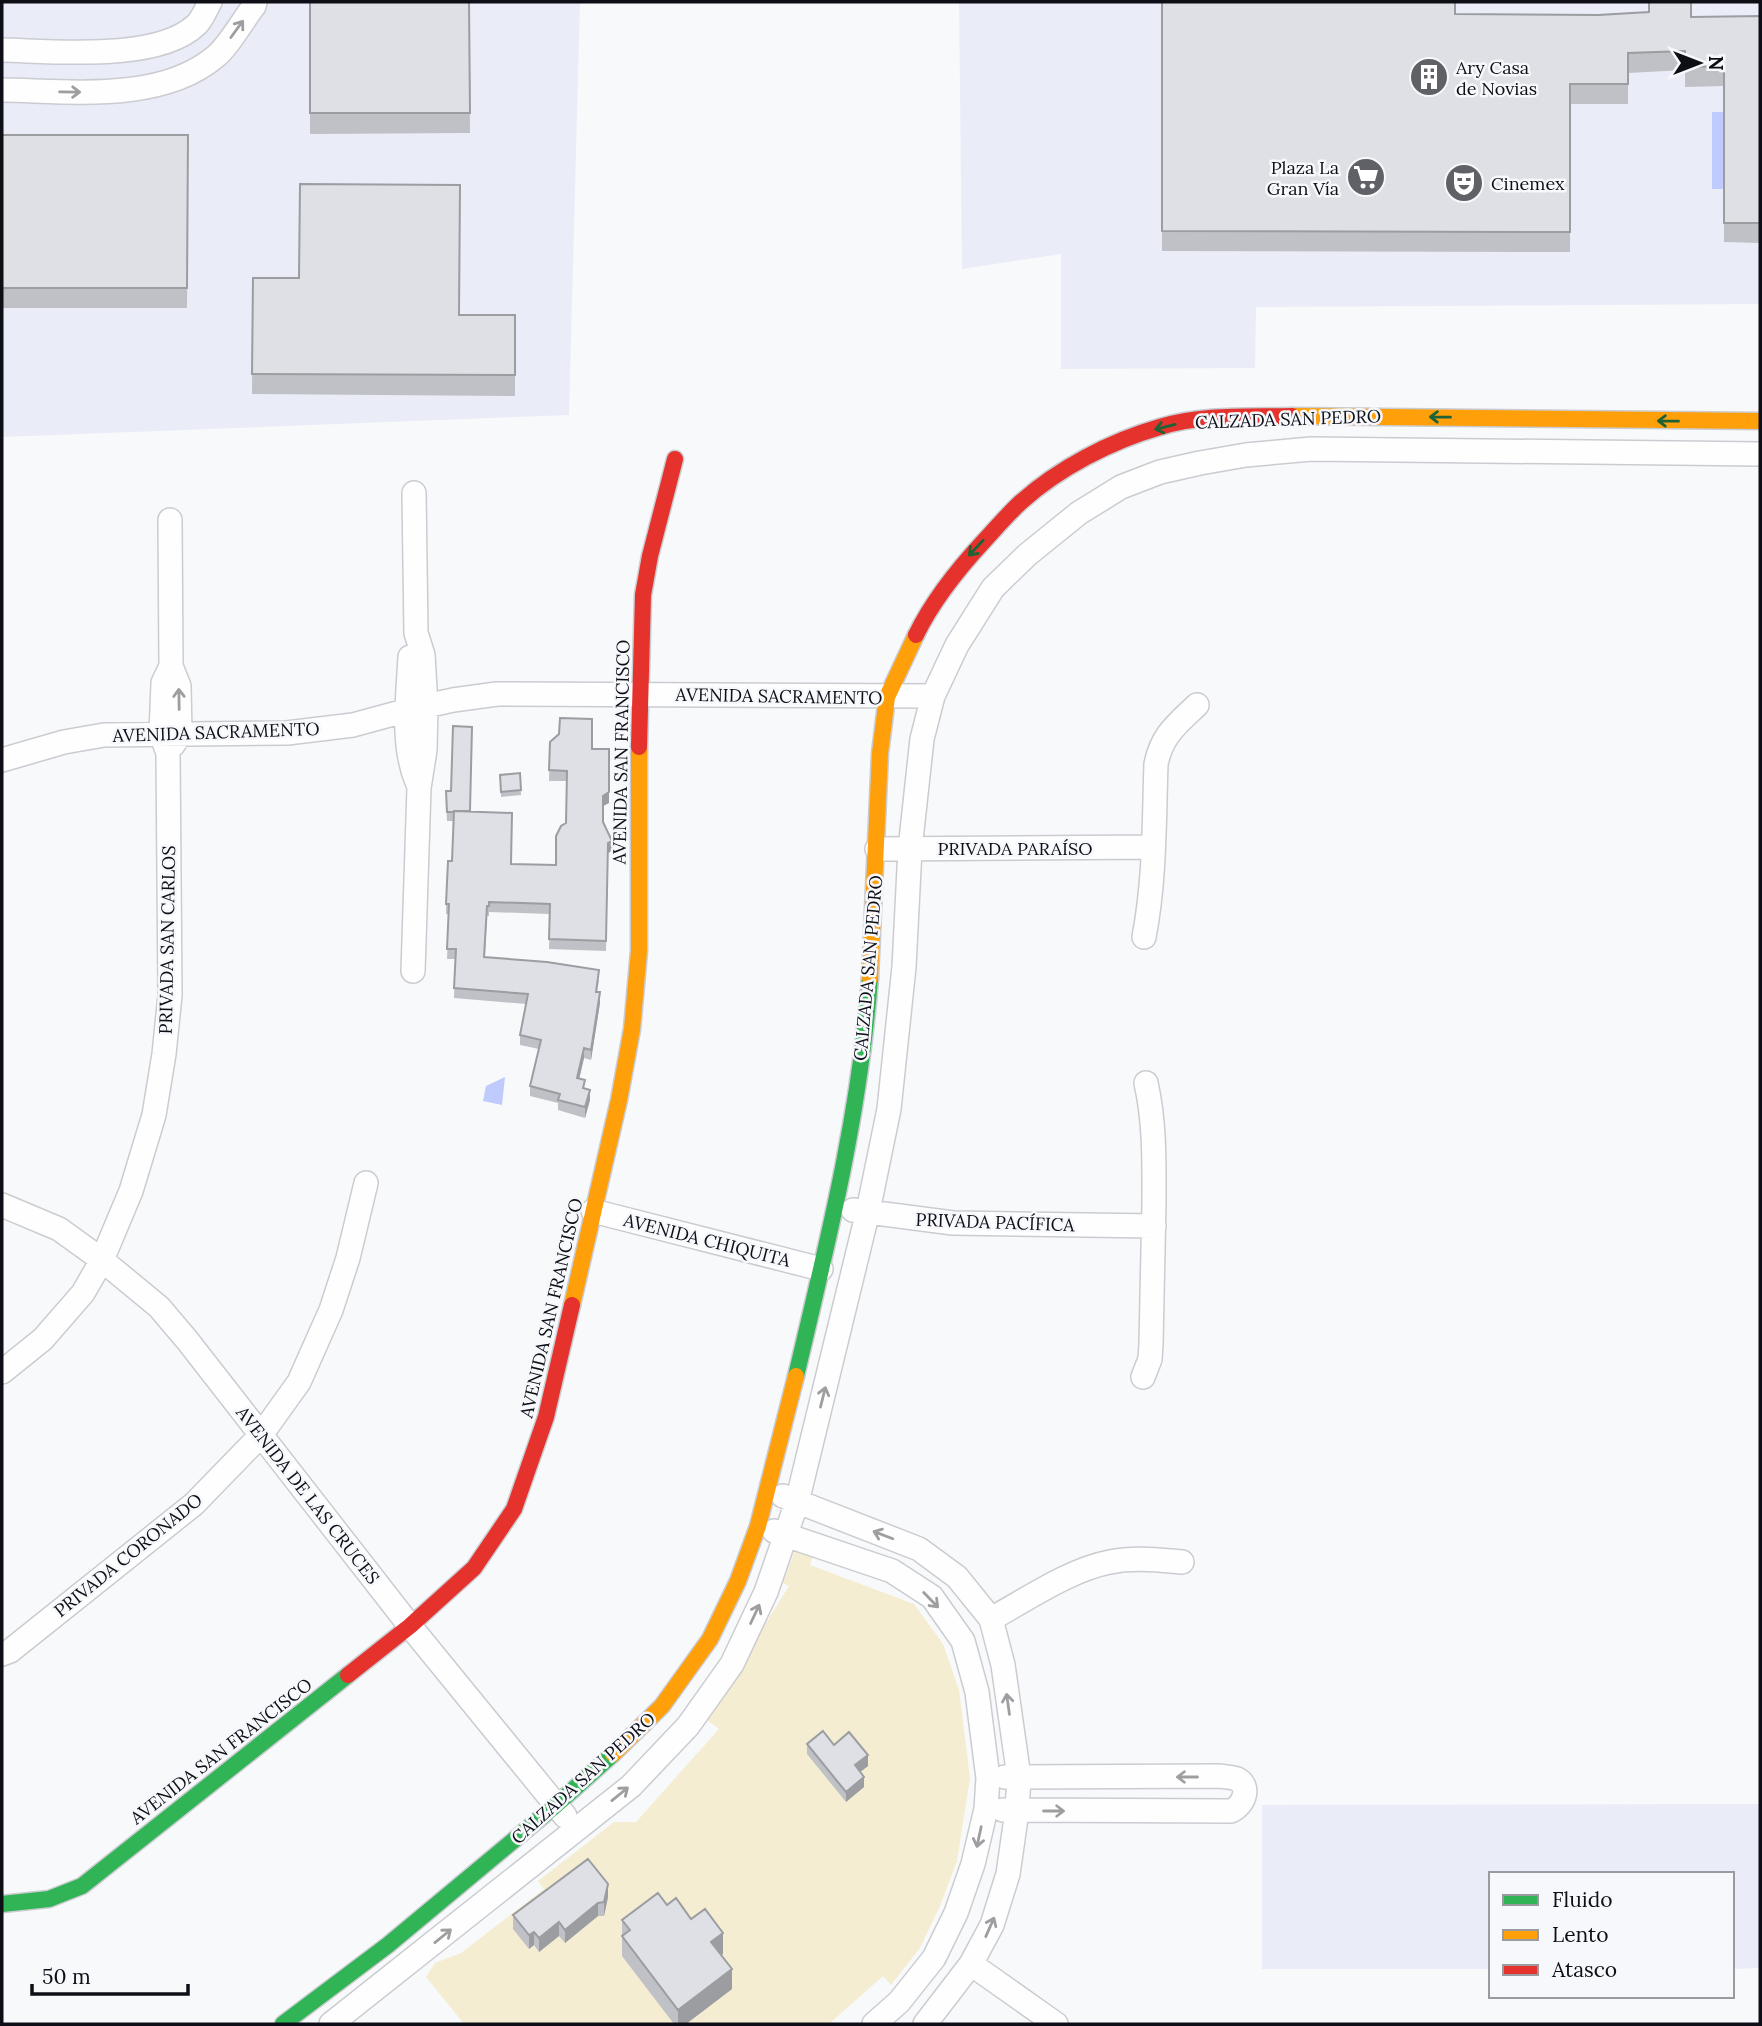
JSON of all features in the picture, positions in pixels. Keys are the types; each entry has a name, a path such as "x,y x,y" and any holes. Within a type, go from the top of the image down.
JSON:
{"street":[{"path":"2,50 93,52 145,47 176,38 198,24 210,2"},
{"path":"2,90 109,92 154,85 189,75 217,56 255,2"},
{"path":"1311,415 1311,449"},
{"name":"CALZADA SAN PEDRO","path":"283,2024 388,1945 610,1757 662,1706 710,1639 738,1581 768,1490 836,1209 866,1034 880,754 887,697 923,621 962,564 1021,502 1059,474 1120,442 1162,426 1204,418 1311,415 1760,421"},
{"path":"1702,453 1704,421"},
{"name":"CALZADA SAN PEDRO","path":"331,2024 631,1786 678,1736 732,1664 766,1591 797,1502 868,1211 889,1110 904,967 910,849 922,739 933,696 957,645 993,588 1027,555 1079,513 1121,487 1160,472 1199,463 1246,455 1311,449 1760,454"},
{"name":"AVENIDA SAN FRANCISCO","path":"2,1903 49,1899 82,1886 411,1626 474,1568 514,1508 546,1418 619,1100 632,1029 639,951 639,694 643,595 674,459"},
{"path":"413,971 419,788 410,765 417,708 410,654 416,633 414,493"},
{"name":"PRIVADA SAN CARLOS","path":"2,1372 43,1339 83,1293 102,1260 131,1191 154,1115 170,995 170,740 163,683 171,666 170,520"},
{"name":"AVENIDA SACRAMENTO","path":"2,760 64,742 104,735 170,740 287,733 352,725 453,700 497,694 933,696"},
{"path":"1144,937 1150,903 1156,764 1166,736 1197,705"},
{"name":"PRIVADA PARAÍSO","path":"877,849 1153,847"},
{"path":"1143,1377 1150,1359 1154,1226 1154,1140 1152,1108 1146,1083"},
{"name":"PRIVADA CORONADO","path":"2,1654 10,1651 194,1504 261,1435 299,1382 331,1310 348,1258 366,1183"},
{"name":"AVENIDA DE LAS CRUCES","path":"2,1205 59,1229 159,1307 575,1830"},
{"name":"PRIVADA PACÍFICA","path":"836,1209 953,1223 1154,1226"},
{"name":"AVENIDA CHIQUITA","path":"593,1211 821,1269"},
{"path":"768,1490 919,1549 957,1577 991,1619 1003,1664 1019,1777 1008,1874 992,1925 971,1964 925,2024"},
{"path":"758,1526 892,1571 932,1597 963,1641 976,1692 988,1777 985,1809 969,1876 956,1913 934,1958 899,2002 874,2024"},
{"path":"991,1619 1077,1572 1109,1562 1142,1559 1182,1562"},
{"path":"985,1809 1231,1811 1243,1802 1245,1794 1240,1781 1220,1776 988,1777"},
{"path":"388,1945 407,1965"},
{"path":"971,1964 1056,2024"}],"shaded area":[{"path":"2,2 580,2 569,415 2,437"},
{"path":"959,2 1760,2 1760,304 1256,307 1255,368 1061,369 1061,254 962,269"},
{"path":"796,1548 814,1554 810,1565 914,1604 943,1644 959,1690 970,1778 957,1861 920,1948 891,1985 883,1976 829,2024 464,2024 426,1977 435,1963 461,1953 544,1889 538,1881 614,1822 636,1822 719,1729 706,1719 789,1586 783,1583"},
{"path":"1760,1804 1760,1968 1734,1969 1734,1872 1489,1872 1489,1969 1262,1969 1262,1805"}],"water":[{"path":"1712,112 1724,112 1723,189 1712,189"},
{"path":"505,1077 502,1105 483,1101 486,1086"}],"building":[{"path":"310,2 469,2 470,113 310,113"},
{"name":"Plaza La Gran Vía","path":"1162,2 1455,2 1455,14 1598,15 1649,12 1649,2 1691,2 1691,17 1760,16 1760,223 1724,223 1724,66 1685,67 1685,51 1628,53 1628,84 1570,84 1570,232 1162,231"},
{"path":"2,135 188,135 187,288 2,288"},
{"path":"300,184 460,185 459,315 515,315 515,375 252,374 253,278 299,278"},
{"path":"560,718 592,719 592,749 609,749 609,792 603,796 603,822 612,841 608,843 606,941 549,939 550,904 489,902 484,957 547,962 599,970 596,992 600,992 591,1050 584,1048 577,1078 585,1080 583,1088 590,1090 585,1107 558,1100 560,1094 530,1086 541,1040 520,1035 528,994 454,988 456,949 447,949 448,861 452,861 454,811 512,813 511,864 556,865 556,836 561,826 566,823 567,771 549,770 550,742 559,734"},
{"path":"453,726 472,727 470,811 447,812 446,791 451,791"},
{"path":"520,773 521,790 501,792 500,775"},
{"path":"823,1731 834,1745 849,1732 868,1755 855,1765 864,1777 846,1792 807,1744"},
{"path":"588,1859 608,1884 604,1902 598,1903 565,1930 559,1922 539,1938 534,1932 529,1935 513,1915"},
{"path":"658,1893 667,1905 676,1898 691,1919 705,1909 723,1933 711,1942 732,1969 678,2010 622,1936 630,1930 622,1920"}],"traffic: fast":[{"path":"796,1376 850,1129 859,1079 870,978"},
{"path":"2,1904 49,1899 82,1886 348,1675"},
{"path":"283,2024 388,1945 613,1754"}],"traffic: slow":[{"path":"1292,416 1760,421"},
{"path":"870,978 880,753 887,697 916,635"},
{"path":"572,1305 619,1100 632,1029 639,951 639,747"},
{"path":"613,1754 662,1706 710,1639 738,1581 758,1526 796,1376"}],"traffic: jam":[{"path":"916,635 938,597 1007,516 1052,478 1086,457 1123,440 1176,423 1225,417 1292,416"},
{"path":"639,747 643,595 650,556 675,459"},
{"path":"348,1675 410,1626 474,1568 514,1509 546,1417 572,1305"}],"place":[{"name":"Ary Casa de Novias","path":"1429,77"},
{"name":"Plaza La Gran Vía","path":"1366,177"},
{"name":"Cinemex","path":"1464,183"}]}
